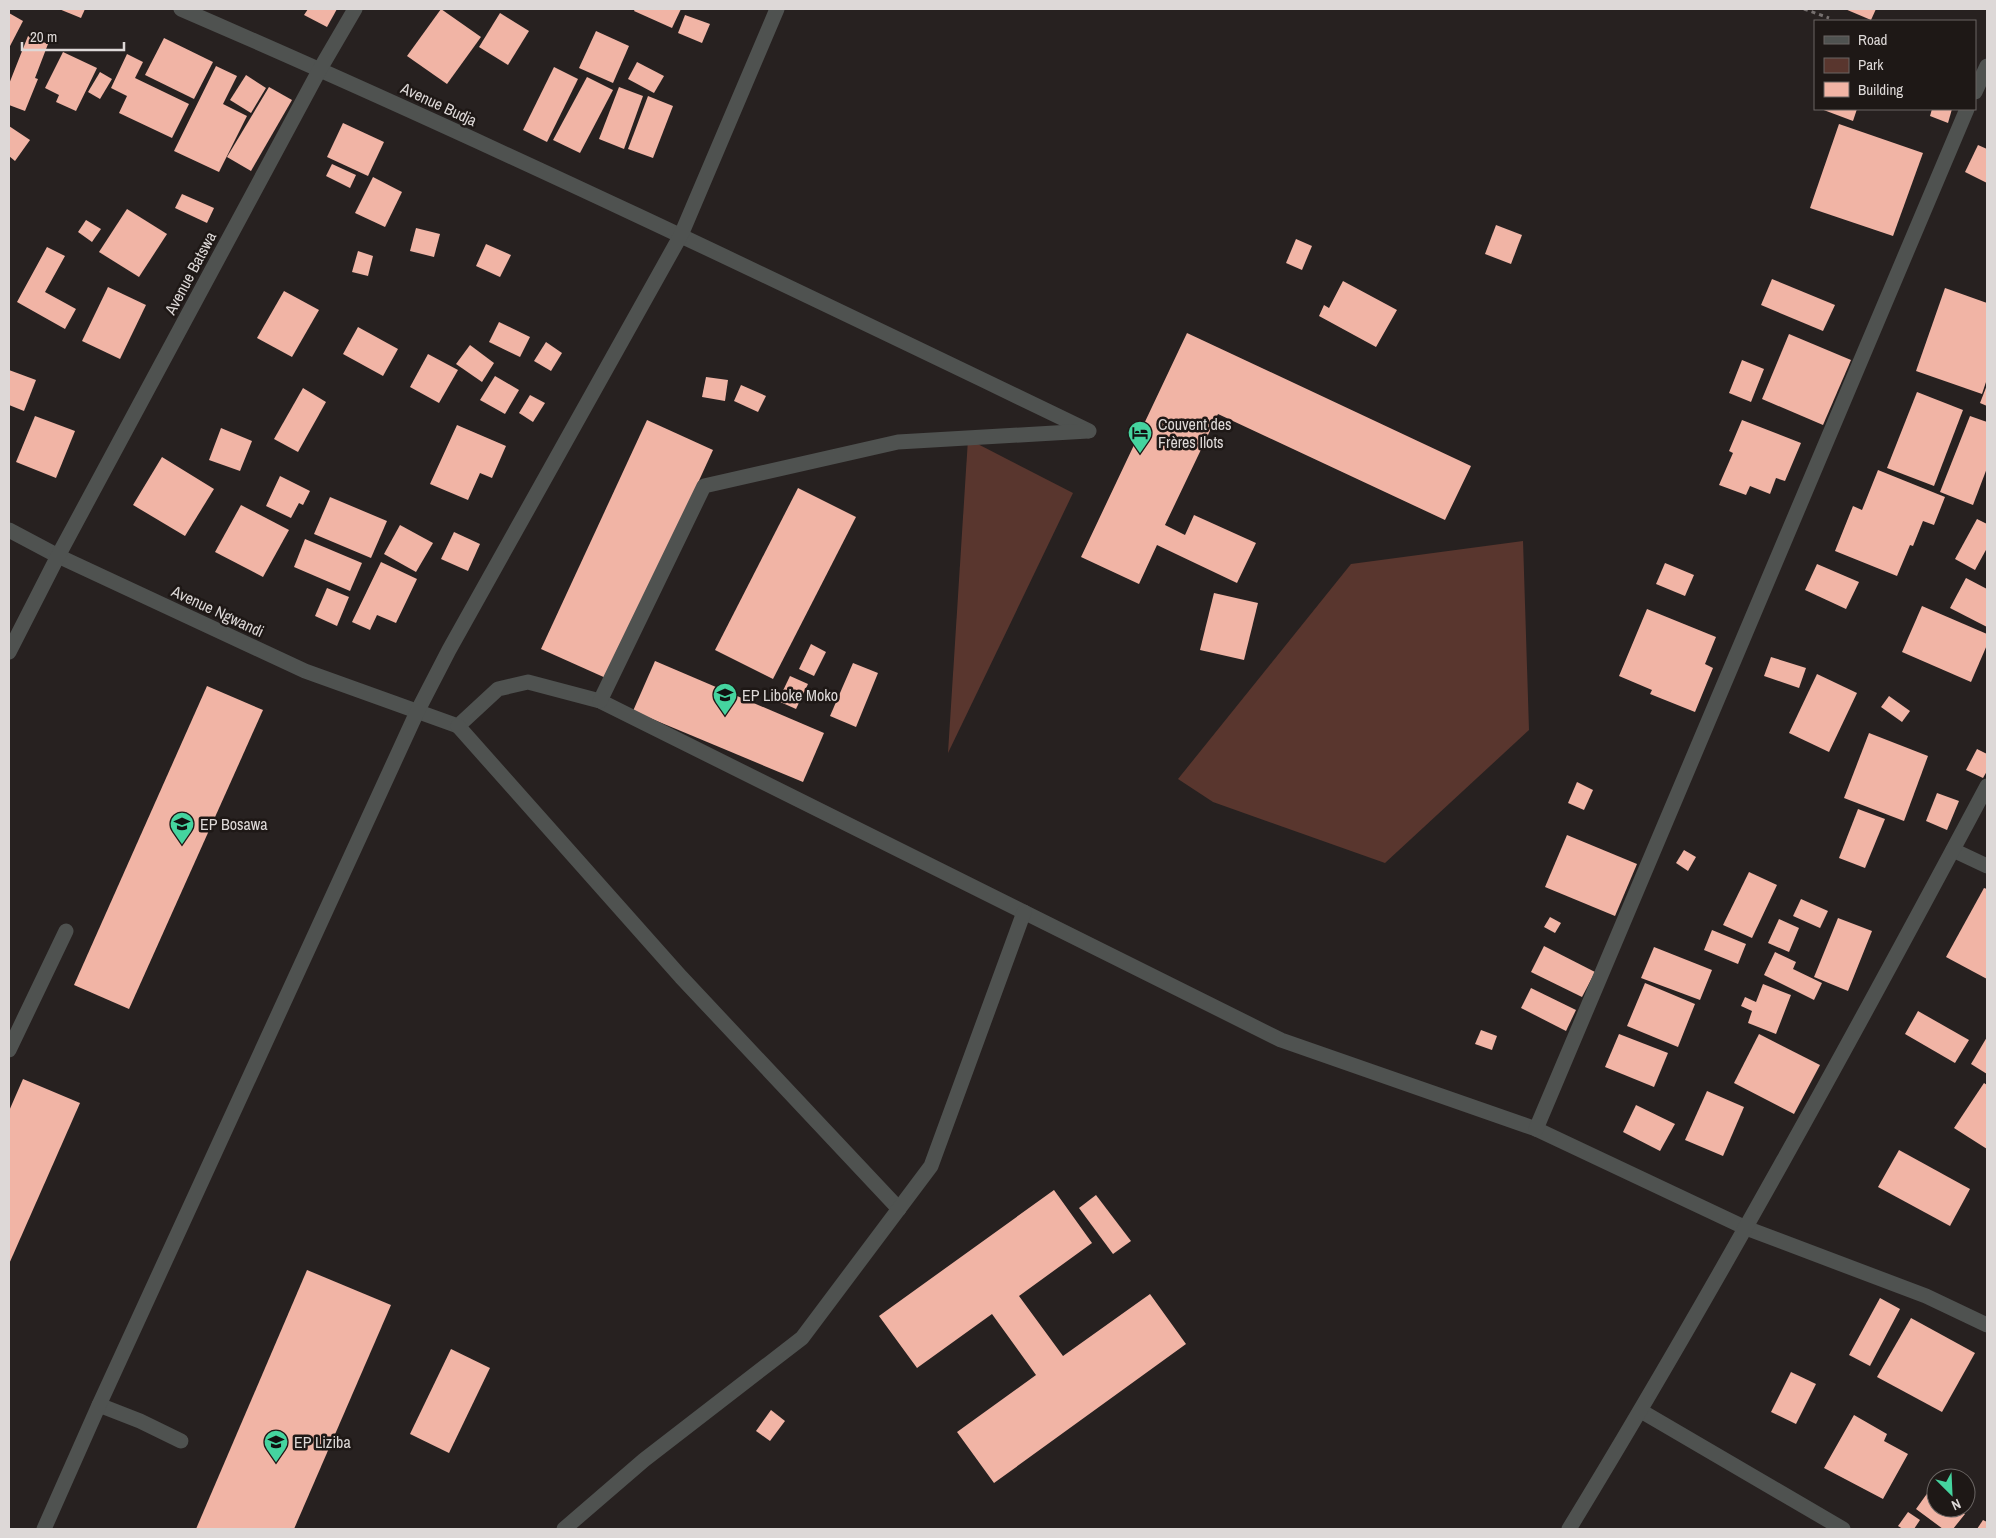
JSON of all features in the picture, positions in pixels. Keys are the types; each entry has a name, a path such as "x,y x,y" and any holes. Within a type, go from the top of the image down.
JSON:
{"street":[{"name":"Avenue Budja","path":"181,9 320,69 681,235 1089,431 898,442 704,486 600,700"},
{"name":"Avenue Batswa","path":"9,652 58,556 320,69 355,9"},
{"path":"44,1529 417,712 449,650 681,235 777,9"},
{"path":"1976,90 1987,66"},
{"path":"1536,1129 1967,110"},
{"name":"Avenue Ngwandi","path":"9,530 58,556 305,671 458,726"},
{"path":"899,1209 681,977 458,726 498,689 528,682 600,700 1281,1040 1536,1129 1746,1228 1926,1296 1987,1325"},
{"path":"1569,1529 1641,1411 1746,1228 1987,786"},
{"path":"1953,850 1987,866"},
{"path":"564,1529 644,1460 802,1338 899,1209 931,1166 1024,912"},
{"path":"9,1050 66,931"},
{"path":"99,1406 140,1421 181,1441"},
{"path":"1641,1411 1843,1529"}],"path":[{"path":"1804,9 1829,18"}],"green space":[{"path":"968,439 1073,493 948,753"},
{"path":"1523,541 1529,730 1385,863 1213,802 1178,779 1351,564"}],"building":[{"path":"59,9 85,9 81,18"},
{"path":"308,9 337,9 327,27 304,15"},
{"path":"441,9 481,37 447,84 407,56"},
{"path":"635,9 681,9 672,28 634,11"},
{"path":"1845,9 1876,9 1871,20"},
{"path":"9,13 23,21 9,48"},
{"path":"500,13 529,31 508,65 479,47"},
{"path":"685,15 710,24 702,43 678,33"},
{"path":"596,31 629,46 613,83 579,68"},
{"path":"28,36 48,44 35,78 38,79 25,111 9,105 9,84"},
{"path":"164,38 213,62 194,99 145,75"},
{"path":"63,52 97,68 76,111 56,102 59,95 45,88"},
{"path":"127,54 143,62 135,78 189,104 172,138 119,113 127,96 111,88"},
{"path":"637,62 664,76 654,93 628,79"},
{"path":"216,66 237,76 223,104 247,116 219,172 174,151"},
{"path":"554,67 578,79 547,142 523,130"},
{"path":"100,72 112,79 100,99 88,92"},
{"path":"246,75 266,88 251,113 230,100"},
{"path":"587,77 613,90 580,153 553,140"},
{"path":"269,87 292,100 251,171 227,157"},
{"path":"619,87 643,96 624,149 599,139"},
{"path":"648,96 673,106 653,158 628,149"},
{"path":"1824,110 1857,110 1853,121"},
{"path":"1932,110 1952,110 1948,123 1930,116"},
{"path":"343,123 384,142 368,176 327,157"},
{"path":"1839,124 1923,153 1893,236 1810,208"},
{"path":"9,126 30,140 15,161 9,156"},
{"path":"1978,145 1987,149 1987,183 1965,172"},
{"path":"332,164 356,175 350,188 326,176"},
{"path":"373,177 402,192 385,227 355,213"},
{"path":"182,194 214,208 207,223 175,208"},
{"path":"127,209 167,234 139,277 99,252"},
{"path":"86,220 101,229 92,242 78,232"},
{"path":"1496,225 1522,235 1511,264 1485,254"},
{"path":"416,228 440,234 434,257 410,251"},
{"path":"1296,239 1312,246 1302,270 1286,263"},
{"path":"486,244 511,255 500,277 476,266"},
{"path":"47,247 65,256 45,292 76,309 65,329 17,302"},
{"path":"358,251 373,256 368,276 352,272"},
{"path":"1772,279 1835,305 1823,331 1761,305"},
{"path":"1343,281 1397,310 1376,347 1319,316 1324,305 1329,308"},
{"path":"108,287 146,305 120,359 82,341"},
{"path":"1945,288 1987,303 1987,379 1982,394 1916,371"},
{"path":"284,291 319,310 292,357 257,338"},
{"path":"499,322 530,337 520,357 489,342"},
{"path":"358,327 398,349 383,376 343,354"},
{"path":"1187,333 1471,466 1445,520 1218,414 1165,525 1185,535 1194,515 1256,543 1237,583 1157,545 1139,584 1081,557"},
{"path":"1789,334 1851,360 1823,425 1762,399"},
{"path":"546,342 562,353 551,371 534,361"},
{"path":"470,345 494,363 482,382 456,364"},
{"path":"428,354 458,370 439,403 410,387"},
{"path":"1742,360 1764,369 1751,402 1729,393"},
{"path":"9,370 36,380 24,411 9,405"},
{"path":"495,376 519,390 505,414 480,400"},
{"path":"706,377 728,380 725,401 702,397"},
{"path":"741,385 766,396 758,412 734,401"},
{"path":"1987,385 1987,406 1980,403"},
{"path":"303,388 326,402 298,452 274,439"},
{"path":"1917,392 1963,410 1934,486 1887,468"},
{"path":"530,395 545,403 533,422 519,413"},
{"path":"35,416 75,431 56,478 16,462"},
{"path":"1970,416 1987,422 1987,468 1973,505 1940,492"},
{"path":"647,420 713,450 608,679 541,649"},
{"path":"1742,420 1801,443 1785,481 1776,478 1770,494 1750,486 1746,495 1719,485 1733,453 1729,451"},
{"path":"457,425 506,446 492,478 480,473 468,500 430,484"},
{"path":"221,428 252,441 240,471 209,460"},
{"path":"162,457 214,489 185,536 133,505"},
{"path":"1878,470 1945,497 1934,525 1923,521 1913,546 1910,545 1897,576 1835,551 1853,506 1862,510"},
{"path":"280,476 310,491 303,505 299,503 291,518 266,506"},
{"path":"798,488 856,517 773,679 715,650"},
{"path":"330,497 387,521 371,558 314,534"},
{"path":"241,505 289,530 263,577 215,552"},
{"path":"1977,519 1987,524 1987,548 1975,570 1955,559"},
{"path":"400,525 433,543 416,572 384,554"},
{"path":"454,532 480,544 468,571 441,559"},
{"path":"305,539 362,563 350,591 294,567"},
{"path":"381,562 417,579 396,623 377,615 370,630 352,622"},
{"path":"1665,563 1694,575 1685,596 1656,584"},
{"path":"1817,564 1859,582 1846,609 1805,590"},
{"path":"1966,578 1987,589 1987,627 1950,608"},
{"path":"327,588 349,597 337,626 315,616"},
{"path":"1214,593 1258,603 1244,660 1200,650"},
{"path":"1922,606 1987,634 1987,645 1971,682 1902,652"},
{"path":"1647,609 1716,637 1705,664 1713,668 1695,712 1650,694 1652,690 1619,676"},
{"path":"811,644 826,652 814,676 799,669"},
{"path":"1771,657 1806,668 1799,688 1764,676"},
{"path":"655,661 824,733 803,782 633,711"},
{"path":"853,663 878,673 856,727 830,716"},
{"path":"1817,674 1857,693 1829,752 1789,733"},
{"path":"790,676 808,684 796,709 778,701"},
{"path":"207,686 263,710 129,1009 74,985"},
{"path":"1889,696 1910,711 1902,722 1881,707"},
{"path":"1869,733 1928,756 1904,821 1844,798"},
{"path":"1977,749 1987,754 1987,771 1983,778 1966,770"},
{"path":"1577,782 1593,790 1584,810 1568,803"},
{"path":"1937,793 1959,801 1947,830 1926,821"},
{"path":"1858,809 1885,819 1865,868 1839,858"},
{"path":"1567,835 1637,864 1615,916 1545,887"},
{"path":"1684,850 1696,857 1688,871 1676,863"},
{"path":"1749,872 1777,885 1752,938 1723,925"},
{"path":"1984,888 1987,889 1987,979 1946,957"},
{"path":"1801,899 1828,911 1820,928 1793,916"},
{"path":"1550,917 1561,923 1555,933 1544,927"},
{"path":"1838,918 1872,931 1848,991 1814,977"},
{"path":"1779,919 1799,928 1789,952 1768,943"},
{"path":"1712,930 1746,944 1738,964 1704,950"},
{"path":"1544,946 1595,972 1582,997 1531,972"},
{"path":"1654,947 1712,970 1700,1000 1641,978"},
{"path":"1775,952 1796,962 1793,969 1822,983 1814,1000 1764,975"},
{"path":"1645,983 1695,1004 1678,1047 1627,1026"},
{"path":"1763,984 1791,995 1776,1034 1748,1023 1752,1011 1741,1006 1745,997 1756,1002"},
{"path":"1531,988 1576,1010 1566,1031 1521,1008"},
{"path":"1918,1011 1969,1040 1955,1063 1905,1034"},
{"path":"1481,1030 1497,1036 1492,1050 1475,1044"},
{"path":"1619,1034 1668,1053 1654,1087 1605,1067"},
{"path":"1759,1034 1820,1065 1794,1114 1734,1083"},
{"path":"1987,1037 1987,1074 1971,1064"},
{"path":"23,1079 80,1103 9,1264 9,1111"},
{"path":"1984,1083 1987,1085 1987,1149 1954,1128"},
{"path":"1707,1091 1744,1107 1723,1156 1685,1140"},
{"path":"1636,1105 1675,1124 1660,1151 1623,1132"},
{"path":"1899,1150 1970,1189 1950,1226 1878,1187"},
{"path":"1054,1190 1092,1243 1019,1296 1063,1356 1150,1294 1186,1344 994,1483 957,1432 1036,1375 992,1314 917,1368 879,1316"},
{"path":"1096,1195 1131,1241 1113,1254 1079,1208"},
{"path":"307,1270 391,1305 294,1529 196,1529"},
{"path":"1880,1298 1900,1309 1870,1366 1849,1355"},
{"path":"1911,1318 1975,1353 1942,1412 1877,1377"},
{"path":"451,1349 490,1368 449,1453 410,1434"},
{"path":"1791,1372 1816,1384 1796,1424 1771,1412"},
{"path":"771,1410 785,1421 770,1441 756,1431"},
{"path":"1854,1415 1887,1434 1884,1441 1908,1454 1883,1499 1824,1468"},
{"path":"1926,1495 1926,1516 1916,1509"},
{"path":"1908,1512 1920,1520 1914,1529 1903,1529 1898,1526"},
{"path":"1928,1518 1962,1518 1953,1529 1943,1529"},
{"path":"1983,1520 1987,1522 1987,1529 1977,1529"}],"place":[{"name":"Couvent des Frères Ilots","path":"1140,454"},
{"name":"EP Liboke Moko","path":"725,716"},
{"name":"EP Bosawa","path":"182,845"},
{"name":"EP Liziba","path":"276,1463"}]}
